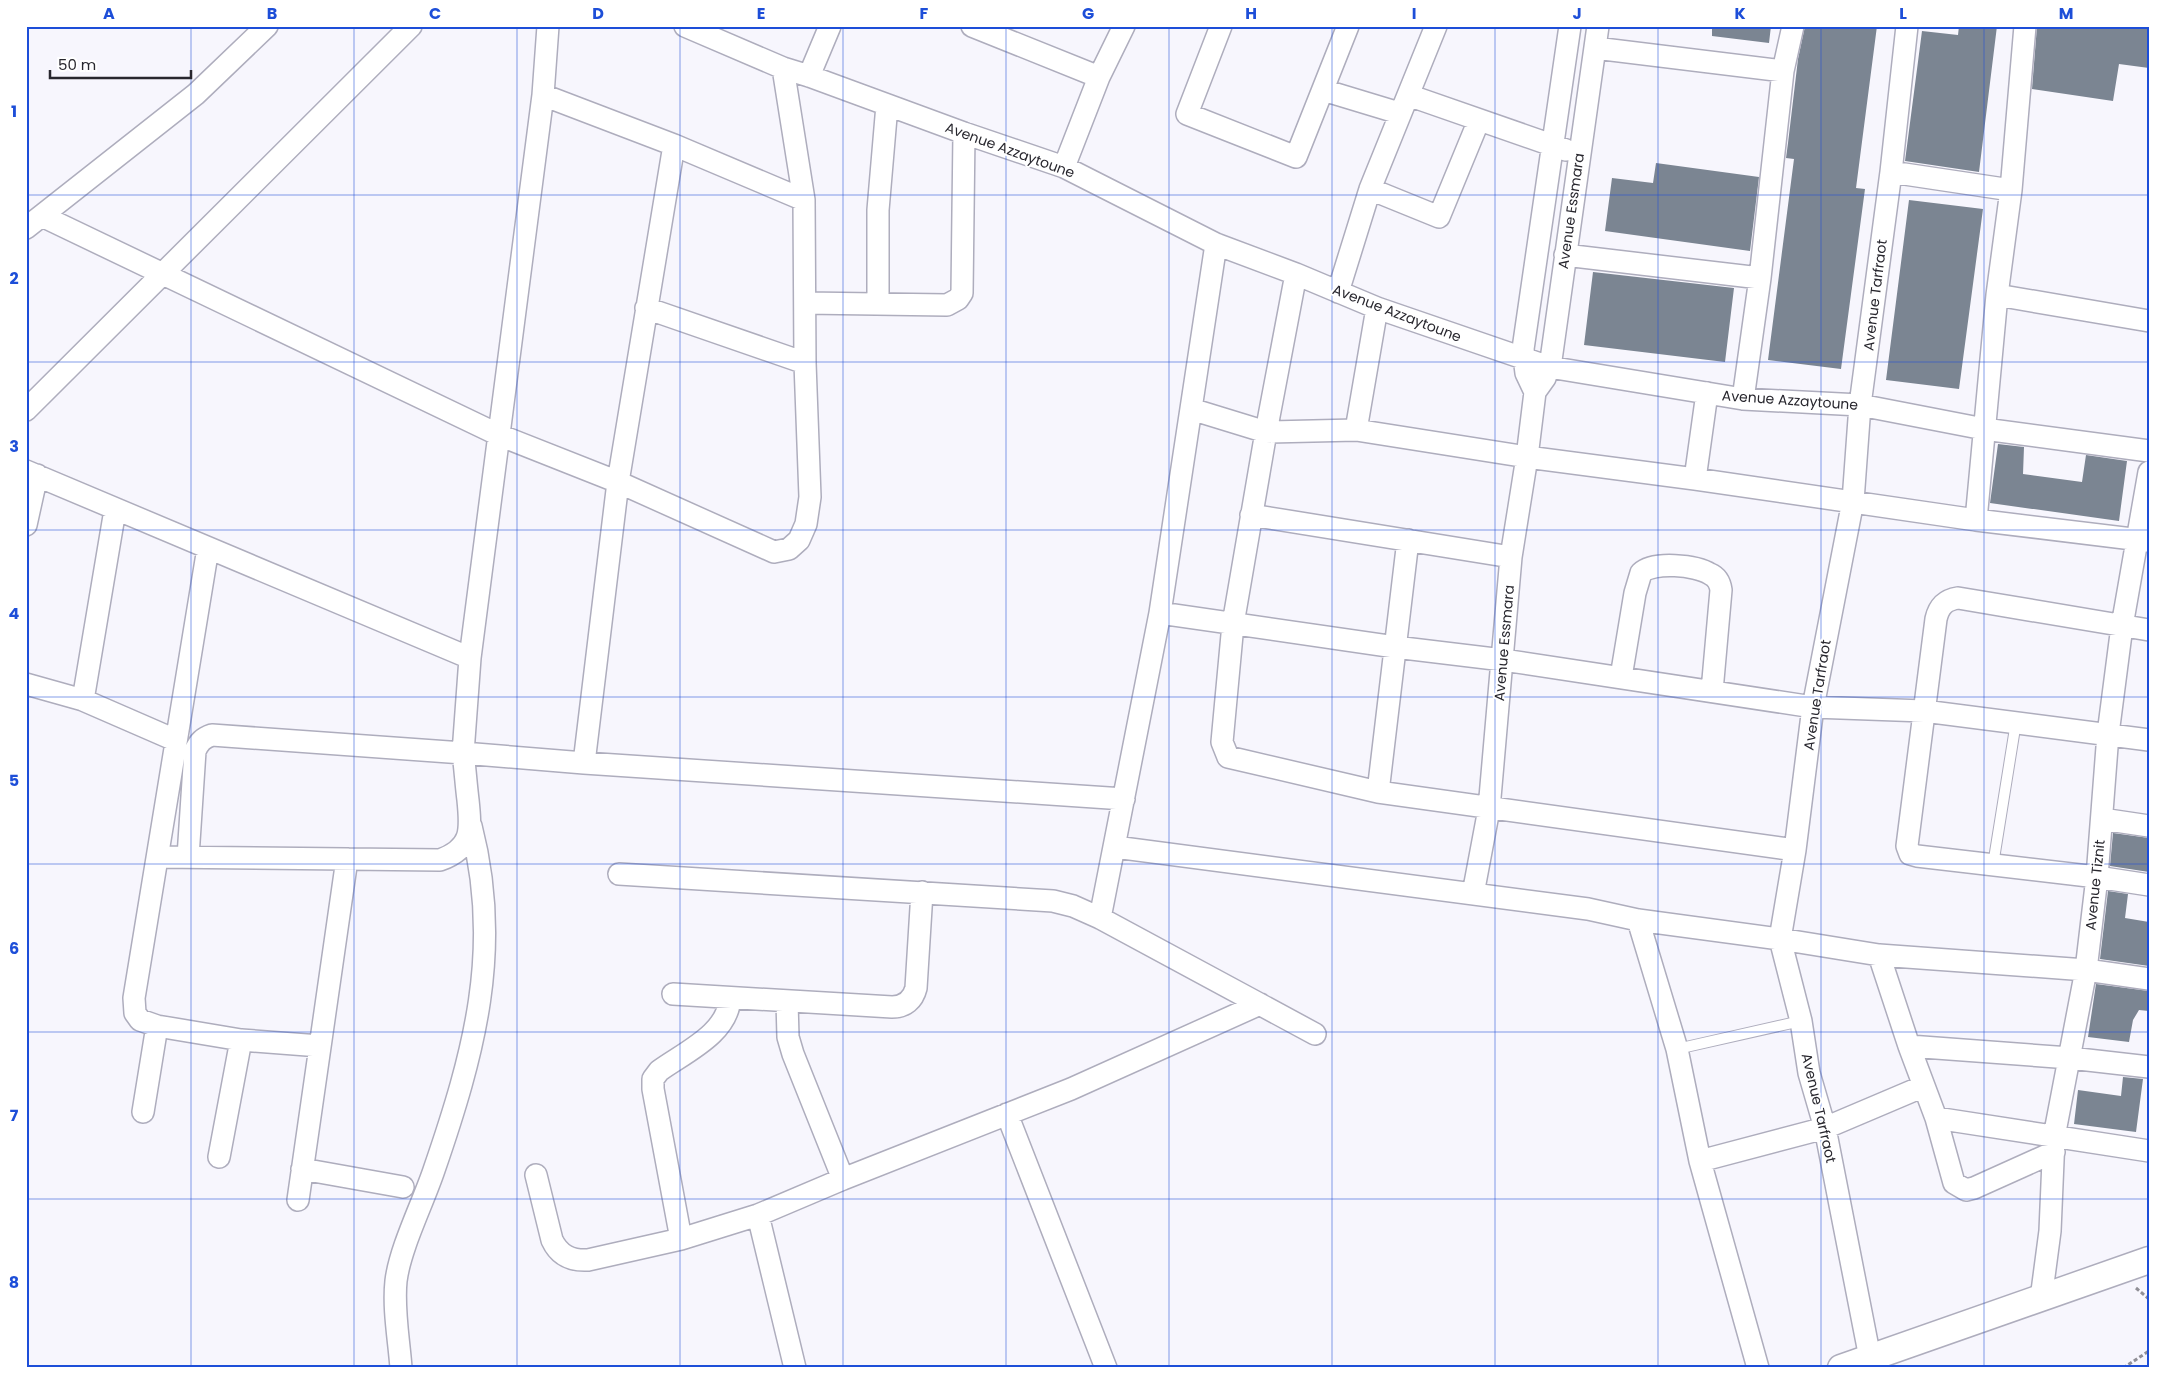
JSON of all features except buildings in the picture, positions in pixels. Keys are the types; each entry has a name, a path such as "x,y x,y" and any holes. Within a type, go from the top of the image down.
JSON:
{"street":[{"path":"267,26 196,94 34,222 164,274 498,435 618,482 774,552 789,550 799,540 806,524 810,497 810,451 805,363 804,200 783,68"},
{"path":"26,410 411,26"},
{"path":"401,1368 395,1296 400,1264 433,1173 470,1053 484,960 486,915 481,870 471,826 463,753 470,658 544,95 548,26"},
{"name":"Avenue Azzaytoune","path":"686,26 783,68 1064,168 1216,244 1296,274 1377,308 1524,360 1549,367 1743,399 1860,405 1984,428 2149,451"},
{"path":"809,76 830,26"},
{"path":"972,26 1099,77"},
{"path":"1064,168 1099,77 1124,26"},
{"path":"1221,26 1187,114 1296,157 1348,26"},
{"path":"1338,292 1370,189 1436,26"},
{"name":"Avenue Essmara","path":"1535,392 1526,372 1524,360 1525,337 1570,26"},
{"name":"Avenue Essmara","path":"1473,894 1489,808 1511,556 1535,392 1545,378 1549,367 1598,26"},
{"path":"1743,399 1760,278 1783,71 1793,26"},
{"name":"Avenue Tarfraot","path":"1870,1358 1825,1128 1810,1073 1800,1021 1780,939 1813,707 1853,501 1860,405 1891,172 1907,26"},
{"path":"1976,520 1997,296 2011,190 2026,26"},
{"path":"1595,48 1783,71"},
{"path":"1323,90 1479,120 1579,154"},
{"path":"544,95 674,145 804,200"},
{"path":"878,303 878,210 887,105"},
{"path":"1370,189 1439,216 1479,120"},
{"path":"805,303 947,305 958,299 962,293 964,133"},
{"path":"584,763 618,482 674,145"},
{"path":"1891,172 2011,190"},
{"path":"1100,918 1160,613 1216,244"},
{"path":"1565,254 1760,278"},
{"path":"1296,274 1251,515 1233,624 1222,742 1228,757 1378,792 1794,850"},
{"path":"1997,296 2149,322"},
{"path":"646,308 805,363"},
{"path":"1356,430 1377,308"},
{"path":"1695,478 1707,393"},
{"path":"1191,409 1266,432 1356,430 1527,457 1695,478 1976,520 2143,540"},
{"name":"Avenue Tiznit","path":"2041,1298 2050,1232 2054,1144 2086,970 2097,877 2108,734 2122,626 2143,540 2149,472"},
{"path":"26,525 32,473 115,510 470,658"},
{"path":"83,700 115,510"},
{"path":"1251,515 1511,556"},
{"path":"1378,792 1408,540"},
{"path":"208,548 134,998 136,1013 140,1020 157,1026 241,1040 320,1046"},
{"path":"1621,677 1635,592 1641,573 1656,566 1687,568 1712,575 1720,584 1712,691"},
{"path":"2149,630 1958,598 1950,599 1938,610 1908,839 1908,851 1917,856 2149,885"},
{"path":"1160,613 1621,677 1813,707 1924,711 2149,740"},
{"path":"26,684 83,700 175,740"},
{"path":"188,857 196,751 198,744 204,738 212,735 584,763 1124,799"},
{"path":"2102,819 2149,826"},
{"path":"158,857 440,860 458,851 464,844 471,826"},
{"path":"1115,847 1588,909 1638,920 1780,939 1879,955 2086,970 2149,979"},
{"path":"298,1200 347,859"},
{"path":"619,874 1037,899 1073,906 1100,918 1315,1034"},
{"path":"673,994 892,1007 907,1003 915,994 916,988 922,892"},
{"path":"1638,920 1677,1048 1700,1161 1758,1368"},
{"path":"1879,955 1909,1046 1936,1118 1954,1182 1966,1190 1985,1184 2054,1144"},
{"path":"681,1239 652,1084 659,1071 720,1026 729,1008 730,998"},
{"path":"787,1001 788,1037 793,1054 843,1179"},
{"path":"536,1175 552,1240 566,1257 573,1260 588,1260 681,1239 758,1215 1007,1114 1135,1062 1260,1004"},
{"path":"144,1112 157,1026"},
{"path":"219,1156 241,1040"},
{"path":"1909,1046 2070,1058 2149,1067"},
{"path":"1700,1161 1825,1128 1924,1086"},
{"path":"1007,1114 1106,1368"},
{"path":"1936,1118 2054,1144 2149,1150"},
{"path":"302,1169 403,1187"},
{"path":"758,1215 795,1368"},
{"path":"1842,1368 2149,1260"}],"lane":[{"path":"1993,865 2016,722"},
{"path":"1677,1048 1800,1021"}],"path":[{"path":"2123,1368 2149,1351"}]}
